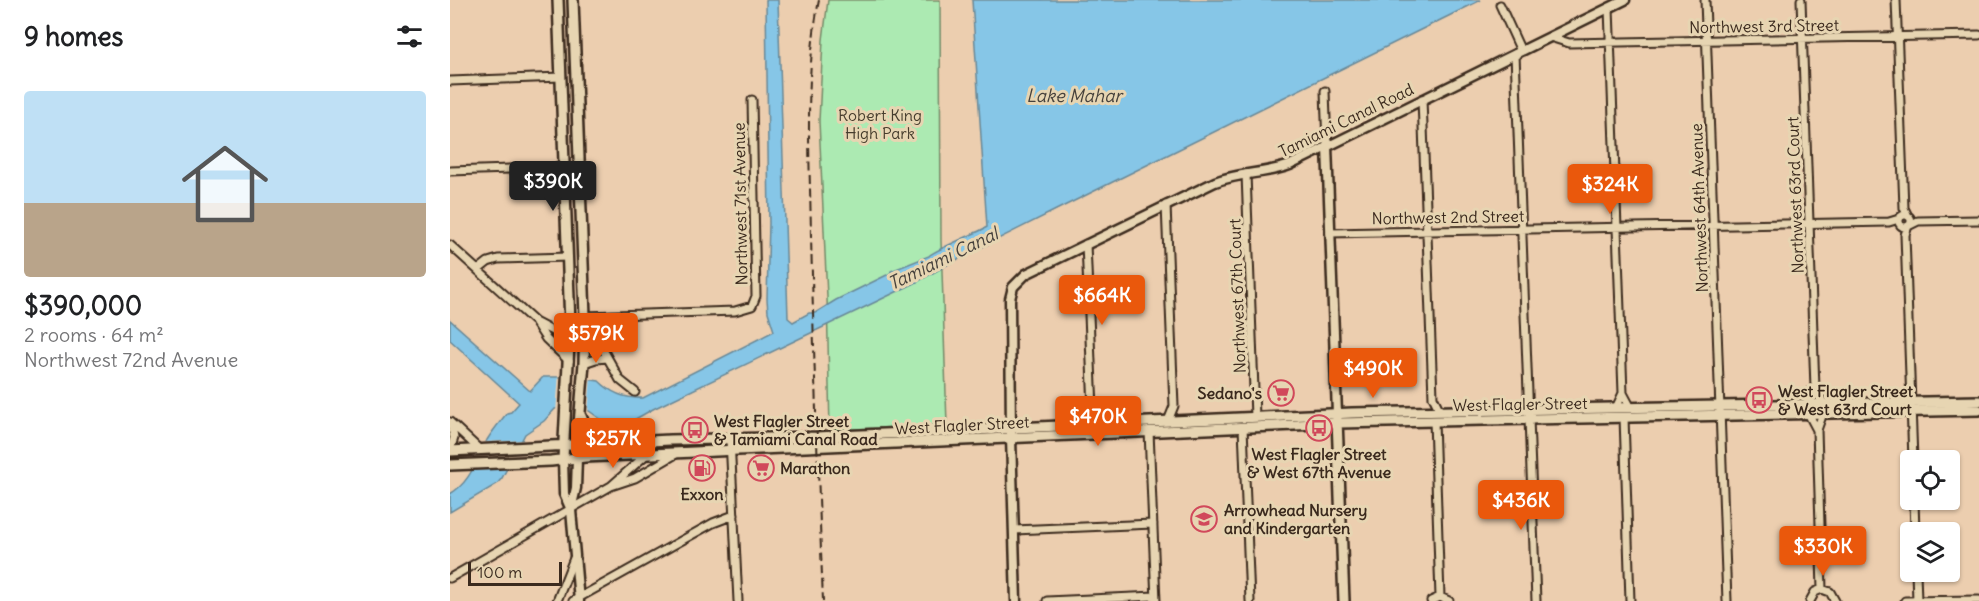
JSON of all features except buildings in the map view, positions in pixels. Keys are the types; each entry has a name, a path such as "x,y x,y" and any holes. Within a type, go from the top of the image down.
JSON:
{"main road":[{"path":"558,0 570,316 563,459"},
{"path":"573,0 585,316 584,368 577,458"},
{"path":"561,77 576,75"},
{"path":"565,167 580,167"},
{"path":"568,256 584,256"},
{"path":"570,316 585,316"},
{"name":"West Flagler Street","path":"1911,407 1979,401"},
{"name":"West Flagler Street","path":"1011,433 1101,424 1255,417 1434,421 1616,408 1720,410 1911,407 1979,410"},
{"name":"West Flagler Street","path":"450,465 1011,433 1243,427 1440,411 1624,417 1720,410"},
{"path":"580,414 591,435 617,443"},
{"path":"1337,418 1344,601"},
{"name":"West Flagler Street","path":"450,451 730,439 888,439"}],"street":[{"name":"Tamiami Canal Road","path":"1011,433 1010,299 1013,287 1026,274 1215,182 1280,168 1625,0"},
{"name":"Northwest 64th Avenue","path":"1705,0 1726,601"},
{"name":"Northwest 63rd Court","path":"1801,0 1815,388 1824,408"},
{"path":"1896,0 1912,450"},
{"path":"1500,5 1518,53 1536,601"},
{"path":"1609,8 1623,393 1631,408"},
{"name":"Northwest 3rd Street","path":"1550,37 1569,43 1979,35"},
{"path":"450,81 561,77"},
{"path":"1325,91 1337,418"},
{"path":"1422,99 1433,397 1440,411"},
{"name":"Northwest 71st Avenue","path":"595,315 735,311 752,306 756,296 752,100"},
{"path":"450,171 565,167"},
{"name":"Northwest 67th Court","path":"1246,174 1255,417"},
{"path":"1166,206 1174,406 1168,421"},
{"name":"Northwest 2nd Street","path":"1330,233 1979,220"},
{"path":"1086,244 1093,409 1087,425"},
{"path":"450,245 535,322 568,367"},
{"path":"478,270 488,262 498,259 568,256"},
{"path":"585,316 595,315 596,334 607,358 620,380 635,392"},
{"path":"535,322 556,333 570,335"},
{"path":"584,368 596,359 607,358"},
{"name":"Northwest 63rd Court","path":"1808,409 1812,390 1815,388"},
{"path":"1616,408 1623,393"},
{"path":"1426,412 1433,397"},
{"path":"1174,406 1182,421"},
{"path":"1822,590 1817,430 1824,408"},
{"path":"1093,409 1101,424"},
{"path":"1808,409 1817,430"},
{"path":"1624,417 1630,601"},
{"path":"1434,421 1440,597"},
{"path":"451,423 479,449"},
{"path":"450,451 454,438 451,423"},
{"path":"1243,427 1250,601"},
{"path":"1047,601 1156,599 1149,431"},
{"path":"1011,433 1016,601"},
{"path":"730,439 738,601"},
{"path":"611,486 635,478 677,453"},
{"path":"450,578 611,486 647,454"},
{"path":"577,458 576,488 571,510 577,600 713,523 734,515"},
{"path":"563,459 564,494 571,510"},
{"path":"1014,530 1153,524"},
{"path":"557,601 575,556"},
{"path":"1916,582 1917,601"},
{"path":"1810,601 1815,592 1822,590 1830,592 1835,601"},
{"path":"1431,601 1440,597 1449,601"},
{"path":"1905,601 1979,600"}],"green space":[{"name":"Robert King High Park","path":"828,0 940,0 941,241 947,425 830,430 819,121 823,40"}],"water":[{"name":"Lake Mahar","path":"766,0 778,0 788,318 793,322 809,313 815,313 891,271 929,256 987,227 972,0 1481,0 952,262 915,283 653,409 632,423 612,427 589,411 570,407 555,409 544,421 525,434 497,484 450,512 450,494 468,477 487,440 507,413 519,403 450,340 450,320 530,391 543,377 572,377 599,381 614,392 637,398 643,398 774,331 768,312 767,299 769,223"}],"pier":[{"path":"559,373 591,376 588,414 570,410 556,412"},
{"path":"525,440 509,469 469,471 483,442"}],"railway":[{"path":"819,0 811,59 809,148 823,601"}],"place":[{"name":"Sedano's","path":"1281,393"},
{"name":"West Flagler Street & West 63rd Court","path":"1759,400"},
{"name":"West Flagler Street & West 67th Avenue","path":"1319,428"},
{"name":"West Flagler Street & Tamiami Canal Road","path":"695,430"},
{"name":"Exxon","path":"702,468"},
{"name":"Marathon","path":"761,468"},
{"name":"Arrowhead Nursery and Kindergarten","path":"1204,519"}],"water label":[{"name":"Tamiami Canal","path":"943,259"}]}
